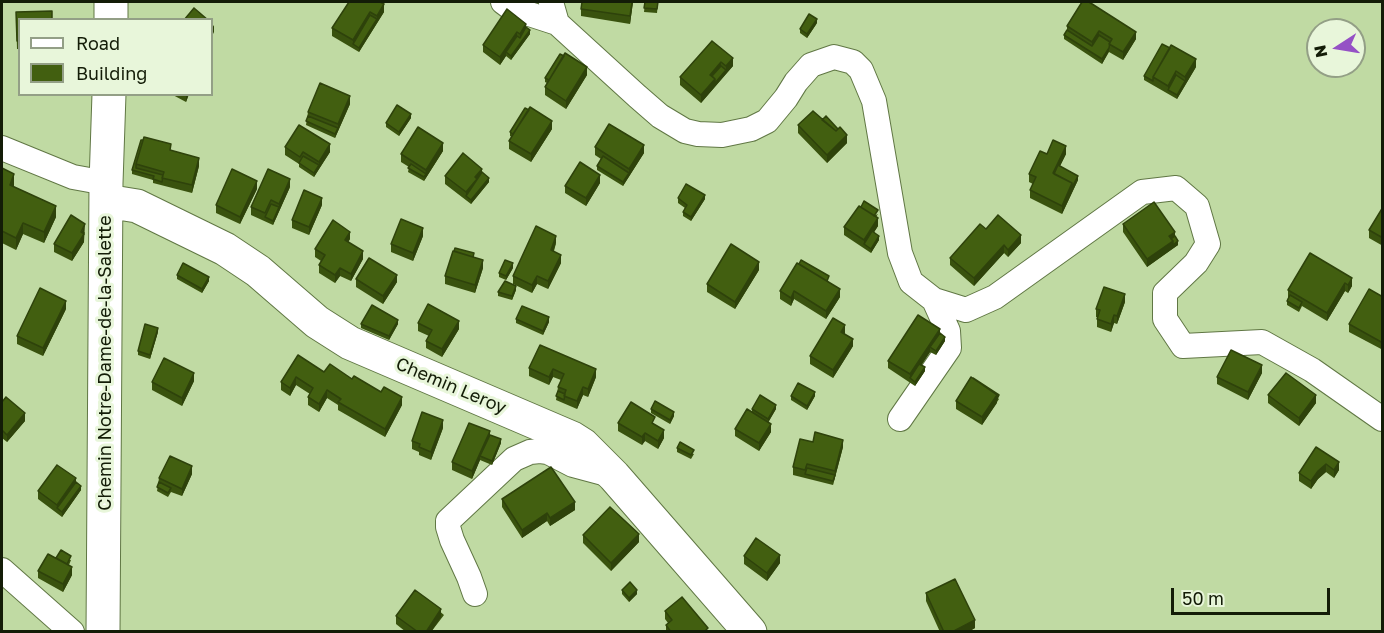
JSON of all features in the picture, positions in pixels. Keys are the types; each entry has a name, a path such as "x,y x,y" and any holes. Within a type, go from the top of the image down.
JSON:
{"street":[{"path":"111,2 111,18"},
{"path":"503,2 511,8 554,12 660,116 685,131 698,134 722,135 751,129 767,121 811,65 834,57 846,58 853,62 861,70 874,101 900,253 911,282 933,300 966,310 995,297 1142,192 1176,188 1197,206 1208,244 1196,263 1165,292 1165,319 1183,345 1262,342 1312,370 1383,419"},
{"name":"Chemin Notre-Dame-de-la-Salette","path":"103,632 106,192 109,96"},
{"name":"Chemin Leroy","path":"2,148 73,177 225,249 258,271 317,322 350,343 572,438 594,454 750,632"},
{"path":"900,419 949,348 948,331 933,300"},
{"path":"475,594 452,540 448,521 513,459 530,452 548,452 573,465 614,476"},
{"path":"2,570 72,632"}],"building":[{"path":"349,2 384,4 377,16 370,12 353,40 332,28"},
{"path":"582,2 632,2 630,16 581,9"},
{"path":"645,2 658,2 657,9 644,8"},
{"path":"1082,2 1089,2 1136,32 1123,52 1109,44 1112,39 1099,31 1092,42 1067,26"},
{"path":"194,8 206,18 186,18"},
{"path":"507,9 526,24 520,34 517,32 500,57 483,45"},
{"path":"52,11 52,18 18,18 17,41 16,12"},
{"path":"809,14 817,19 807,34 800,29"},
{"path":"370,15 377,19 359,48 353,44"},
{"path":"526,27 530,30 511,56 506,52 517,36 520,38"},
{"path":"1067,30 1092,46 1099,35 1110,42 1109,48 1102,59 1064,35"},
{"path":"712,41 733,58 726,66 721,62 710,75 715,79 701,95 680,77"},
{"path":"1162,44 1170,48 1153,77 1153,81 1144,76"},
{"path":"1171,45 1196,59 1185,77 1176,71 1168,86 1153,77"},
{"path":"565,53 587,67 566,101 545,87"},
{"path":"560,54 564,56 549,80 545,78"},
{"path":"721,66 726,70 715,83 712,76"},
{"path":"1176,75 1185,81 1177,95 1168,90"},
{"path":"320,83 350,96 338,124 308,112"},
{"path":"397,105 411,114 399,132 386,123"},
{"path":"530,107 552,121 531,154 509,141"},
{"path":"525,108 529,110 513,134 510,132"},
{"path":"813,111 836,131 840,127 847,135 827,155 798,125"},
{"path":"308,116 338,128 335,134 306,121"},
{"path":"826,116 838,129 836,131 822,120"},
{"path":"609,124 644,145 629,169 595,147"},
{"path":"299,125 330,144 319,162 303,152 300,157 285,147"},
{"path":"418,127 443,143 426,170 401,154"},
{"path":"144,137 171,144 170,150 199,158 192,185 162,178 164,172 136,164"},
{"path":"141,140 143,140 136,168 163,175 162,182 153,179 154,176 132,170"},
{"path":"1053,140 1066,146 1053,173 1072,183 1062,206 1030,190 1036,177 1029,174 1040,151 1047,154"},
{"path":"463,153 482,169 466,192 445,176"},
{"path":"303,156 319,165 314,173 299,163"},
{"path":"603,156 629,173 623,182 597,166"},
{"path":"580,162 600,175 586,198 565,186"},
{"path":"411,164 426,174 424,177 408,168"},
{"path":"1058,165 1078,176 1072,187 1072,183 1054,174"},
{"path":"2,168 14,174 10,185 56,206 44,232 23,223 16,238 2,231"},
{"path":"232,169 257,181 240,217 216,205"},
{"path":"268,169 290,179 279,204 271,200 265,213 251,207"},
{"path":"482,172 489,178 471,200 466,196"},
{"path":"686,184 705,195 691,217 683,212 687,205 678,198"},
{"path":"304,190 322,198 309,227 292,220"},
{"path":"864,201 878,210 874,216 861,207"},
{"path":"1154,202 1175,232 1169,236 1173,241 1147,259 1123,224"},
{"path":"271,204 279,207 273,221 265,217"},
{"path":"859,206 878,218 864,240 844,227"},
{"path":"1383,207 1383,238 1369,230"},
{"path":"71,215 85,224 81,232 84,234 72,253 54,244"},
{"path":"998,215 1021,235 1008,250 1004,245 974,278 950,258 980,224 986,229"},
{"path":"401,219 423,228 413,253 391,244"},
{"path":"333,220 350,232 345,240 363,251 351,274 340,268 335,275 319,265 325,255 315,249"},
{"path":"536,226 556,236 551,250 561,255 548,281 537,276 532,285 513,276"},
{"path":"872,231 879,236 871,249 864,244"},
{"path":"1175,236 1178,241 1173,245 1171,239"},
{"path":"731,244 759,262 735,302 707,284"},
{"path":"455,248 474,253 473,257 454,251"},
{"path":"453,251 483,260 475,285 445,276"},
{"path":"1310,253 1352,278 1348,285 1345,283 1327,313 1288,290"},
{"path":"369,258 397,275 383,296 356,279"},
{"path":"505,260 513,263 506,276 499,273"},
{"path":"801,260 829,276 827,281 799,264"},
{"path":"183,263 209,277 202,289 177,275"},
{"path":"797,263 840,289 826,311 794,291 791,298 780,291"},
{"path":"505,281 516,286 512,296 498,292"},
{"path":"1104,287 1125,294 1117,316 1114,315 1111,324 1097,319 1100,310 1096,309"},
{"path":"40,288 66,301 43,348 17,336"},
{"path":"1369,289 1383,297 1383,343 1349,324"},
{"path":"1290,295 1302,302 1299,308 1287,301"},
{"path":"428,304 459,321 442,349 426,341 432,330 418,323"},
{"path":"372,305 398,320 389,336 361,324"},
{"path":"522,306 549,317 543,331 516,319"},
{"path":"918,315 940,329 910,374 888,361"},
{"path":"833,318 845,325 841,332 853,339 833,370 810,356"},
{"path":"145,324 158,328 150,355 138,351"},
{"path":"940,333 945,337 936,351 930,347"},
{"path":"540,345 596,369 588,389 583,387 577,401 564,396 566,390 558,387 564,374 553,369 549,377 529,368"},
{"path":"1231,350 1262,365 1248,392 1217,377"},
{"path":"298,355 324,372 330,364 352,379 354,376 381,392 384,387 402,397 385,429 338,402 341,399 327,390 319,404 308,397 313,388 296,377 290,388 281,382"},
{"path":"164,358 194,373 182,398 152,382"},
{"path":"919,364 925,367 915,382 910,378"},
{"path":"1286,373 1316,395 1299,418 1268,395"},
{"path":"971,377 997,395 982,417 956,401"},
{"path":"798,383 815,392 807,406 791,396"},
{"path":"558,391 565,394 564,400 556,396"},
{"path":"760,395 776,405 768,419 752,409"},
{"path":"6,397 25,413 7,435 2,430 2,402"},
{"path":"655,401 674,412 670,420 651,409"},
{"path":"631,402 655,417 652,423 664,430 658,441 645,433 642,437 618,423"},
{"path":"747,409 771,424 759,443 735,429"},
{"path":"422,412 443,420 431,452 412,441"},
{"path":"469,423 490,431 472,471 452,462"},
{"path":"815,432 843,440 835,471 807,464 805,470 793,467 800,439 813,442"},
{"path":"490,435 501,439 492,461 480,456"},
{"path":"680,442 694,450 691,455 677,448"},
{"path":"1316,447 1339,462 1334,470 1326,464 1311,481 1299,473"},
{"path":"170,456 192,466 182,489 159,478"},
{"path":"57,465 76,478 57,505 38,491"},
{"path":"551,467 575,502 550,518 547,513 522,530 502,499"},
{"path":"807,468 835,475 833,481 805,474"},
{"path":"76,482 81,486 62,512 57,508"},
{"path":"159,482 171,488 168,493 157,487"},
{"path":"610,507 639,534 611,563 583,535"},
{"path":"756,538 780,555 767,573 744,556"},
{"path":"61,550 71,556 67,564 56,558"},
{"path":"48,554 72,567 63,584 38,571"},
{"path":"955,579 975,620 952,632 944,632 926,593"},
{"path":"630,582 637,590 629,598 622,590"},
{"path":"415,590 441,609 426,632 418,632 396,616"},
{"path":"682,597 708,628 704,632 671,632 666,625 672,620 665,611"}]}
